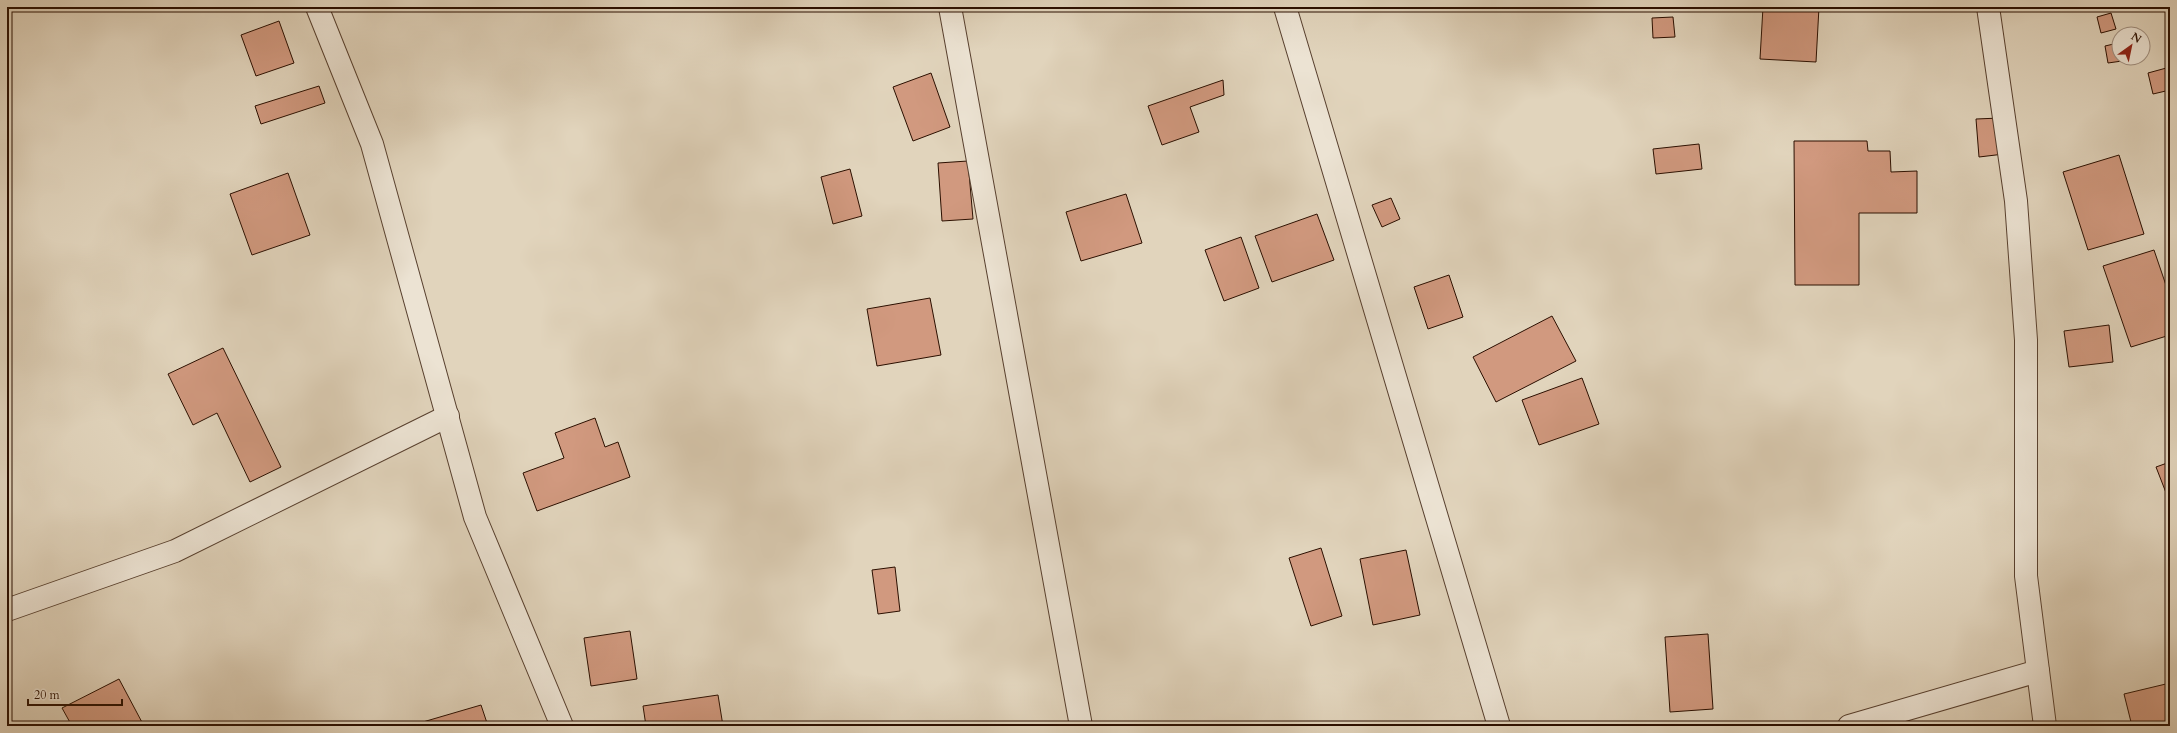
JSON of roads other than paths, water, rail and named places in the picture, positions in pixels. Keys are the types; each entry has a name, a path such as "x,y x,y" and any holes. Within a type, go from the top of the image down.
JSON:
{"street":[{"path":"317,7 372,144 476,517 562,726"},
{"path":"950,7 1081,726"},
{"path":"1285,7 1499,726"},
{"path":"1988,7 2016,209 2026,340 2026,576 2045,726"},
{"path":"7,610 175,551 448,416"},
{"path":"1849,726 2038,671"}]}
